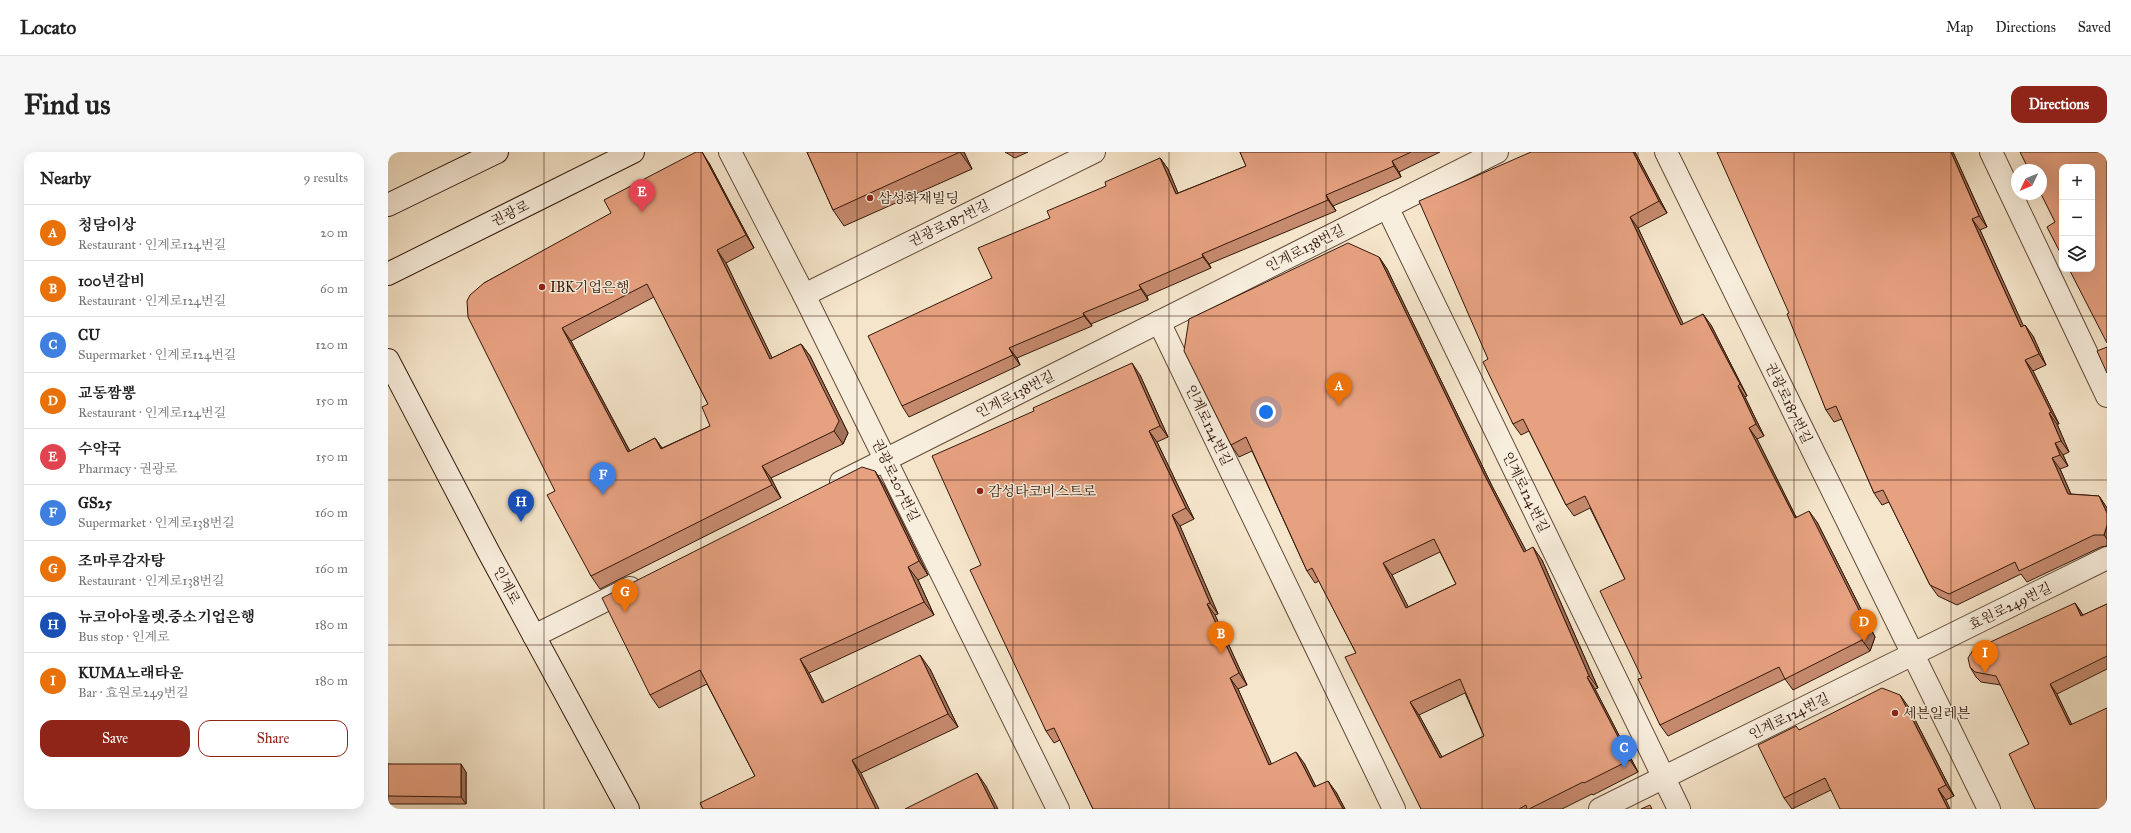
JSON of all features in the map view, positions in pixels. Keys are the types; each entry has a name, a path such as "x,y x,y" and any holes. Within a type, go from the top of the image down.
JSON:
{"street":[{"path":"388,205 497,152"},
{"name":"권광로","path":"388,274 633,152"},
{"name":"권광로207번길","path":"730,152 886,459 1058,809"},
{"name":"권광로187번길","path":"804,295 1094,152"},
{"name":"인계로138번길","path":"822,491 1496,152"},
{"name":"권광로187번길","path":"1666,152 1989,809"},
{"path":"1991,152 2107,396"},
{"name":"인계로124번길","path":"1387,207 1664,777"},
{"name":"인계로124번길","path":"1159,322 1394,809"},
{"name":"인계로","path":"388,360 534,636 628,809"},
{"name":"효원로249번길","path":"1913,654 2107,558"},
{"path":"534,636 647,579"},
{"name":"인계로124번길","path":"1600,809 1913,654"},
{"path":"1664,777 1679,809"}],"building":[{"path":"696,152 702,152 746,235 717,250 770,359 801,344 839,421 834,431 762,466 772,485 591,576 547,495 555,491 468,317 467,301 470,295 484,283 611,213 604,200","holes":["647,284 708,404 702,407 710,426 661,449 655,438 628,452 562,328"]},
{"name":"삼성화재빌딩","path":"807,152 960,152 833,210"},
{"path":"1240,152 1411,152 1392,161 1394,166 1326,195 1328,200 1202,254 1203,257 1139,285 1141,289 1083,313 1084,316 1009,348 1013,355 902,406 868,336 992,278 978,248 1050,218 1047,211 1106,186 1105,182 1160,158 1176,194 1246,166"},
{"path":"1531,152 1633,152 1659,201 1630,217 1681,325 1703,314 1740,384 1738,386 1756,424 1749,428 1795,518 1809,511 1867,626 1862,640 1785,679 1779,667 1660,725 1638,679 1642,678 1600,591 1625,579 1585,496 1566,505 1523,419 1513,424 1483,362 1488,359 1419,201"},
{"path":"1717,152 1951,152 1979,216 1972,219 2021,327 2025,325 2039,354 2025,360 2051,412 2049,413 2061,441 2055,443 2060,455 2052,458 2068,494 2099,496 2107,513 2107,525 2104,535 2094,535 2019,571 2015,562 1949,594 1930,585 1883,490 1874,493 1836,406 1826,410 1787,314 1789,313"},
{"path":"2020,152 2107,152 2107,343 2071,272 2095,272 2095,164 2059,164 2059,250 2047,227 2055,222 2044,200 2047,200 2047,164 2026,164"},
{"path":"1348,243 1379,257 1484,474 1524,552 1533,547 1589,676 1587,677 1630,760 1529,809 1527,809 1526,805 1519,809 1421,809 1345,657 1356,653 1312,568 1307,571 1246,437 1231,445 1184,351 1189,319","holes":["1434,539 1456,584 1406,608 1383,563","1460,679 1484,736 1440,758 1410,702"]},
{"path":"2107,347 2107,373 2097,351"},
{"path":"1132,363 1160,426 1149,431 1186,508 1172,515 1210,603 1207,604 1239,673 1230,678 1269,765 1296,752 1314,787 1328,781 1343,809 1093,809 1054,728 1046,731 970,570 981,565 932,456 1034,411 1033,408"},
{"path":"862,467 875,471 919,561 908,567 924,602 800,659 822,703 920,655 948,714 852,760 876,809 703,809 700,803 755,776 700,670 650,695 602,598"},
{"path":"2075,603 2081,616 2107,604 2107,656 2050,684 2070,725 2107,708 2107,809 2035,809 2009,754 2029,744 1996,676 1975,672 1970,667 1968,658 1973,650"},
{"path":"1882,688 1900,695 1946,785 1938,789 1948,809 1840,809 1825,778 1784,798 1758,745 1796,726 1799,730"},
{"path":"388,764 461,764 461,797 388,796"},
{"path":"977,773 995,809 905,809"},
{"path":"1650,805 1652,809 1641,809"}],"place":[{"name":"삼성화재빌딩","path":"870,198"},
{"name":"수약국","path":"642,212"},
{"name":"IBK기업은행","path":"542,287"},
{"name":"청담이상","path":"1339,406"},
{"name":"감성타코비스트로","path":"980,491"},
{"name":"GS25","path":"603,495"},
{"name":"뉴코아아울렛.중소기업은행","path":"521,522"},
{"name":"조마루감자탕","path":"625,612"},
{"name":"교동짬뽕","path":"1864,642"},
{"name":"100년갈비","path":"1221,654"},
{"name":"KUMA노래타운","path":"1985,673"},
{"name":"세븐일레븐","path":"1895,713"},
{"name":"CU","path":"1624,768"}]}
